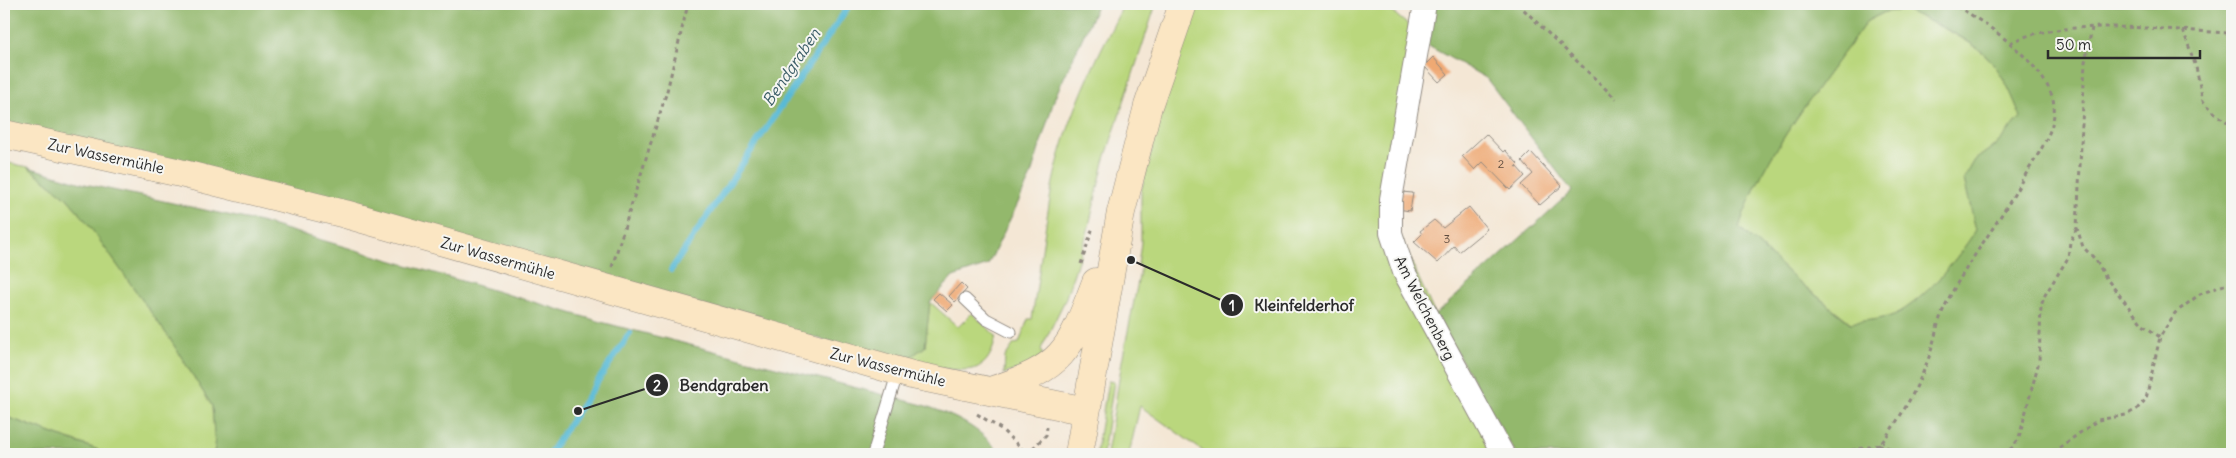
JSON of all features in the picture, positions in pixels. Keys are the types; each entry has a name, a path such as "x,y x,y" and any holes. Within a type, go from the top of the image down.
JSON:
{"main road":[{"path":"1079,454 1120,212 1146,112 1183,4"},
{"name":"Zur Wassermühle","path":"4,134 143,164 398,228 605,289 898,371 1086,410"},
{"path":"990,391 1033,376 1054,363 1063,353 1086,308 1120,212"}],"street":[{"name":"Am Welchenberg","path":"1425,4 1391,199 1391,233 1404,272 1503,454"}],"lane":[{"path":"965,299 986,319 1011,332"},
{"path":"873,454 898,371"}],"path":[{"path":"605,289 667,91 688,4"},
{"path":"1518,4 1616,99"},
{"path":"1877,454 1880,446 1905,412 1920,382 1944,308 1970,260 2013,197 2050,130 2054,117 2052,96 2041,77 2027,60 1982,20 1952,4"},
{"path":"2010,43 2040,32 2092,28 2232,33"},
{"path":"2092,28 2085,62 2078,228 2083,247 2096,260 2106,278 2143,324 2160,337"},
{"path":"2183,30 2196,67 2203,102 2232,125"},
{"path":"2003,454 2013,447 2019,438 2039,361 2040,315 2045,295 2068,258 2070,242 2078,228"},
{"path":"2012,454 2056,450 2098,420 2126,415 2137,409 2146,399 2160,337 2175,313 2188,302 2210,289 2232,282"},
{"path":"1828,454 1880,446 1909,454"}],"green space":[{"path":"4,4 1098,4 1055,97 1030,178 988,265 953,277 930,302 925,347 904,361 4,124"},
{"path":"1124,4 1156,4 1104,162 1087,234 1065,300 1041,349 1044,361 1004,374 1005,357 1014,344 1019,343 1028,319 1032,319 1052,187 1065,140 1091,71"},
{"path":"1197,4 1383,4 1414,30 1386,205 1497,454 1207,454 1140,406 1129,454 1107,454 1122,361 1141,266 1138,265 1141,242 1141,191 1172,73"},
{"path":"1431,4 2232,4 2232,454 1516,454 1435,315 1572,191 1486,78 1425,44","holes":["1906,10 1964,39 1984,54 2001,75 2021,117 1997,144 1975,160 1964,179 1976,230 1952,264 1922,296 1900,312 1882,318 1850,323 1792,276 1739,227 1749,200 1778,147 1813,94 1867,21 1885,12"]},
{"path":"1906,10 1964,39 1984,54 2001,75 2021,117 1997,144 1975,160 1964,179 1976,230 1952,264 1922,296 1900,312 1882,318 1851,323 1792,276 1739,227 1749,200 1778,147 1813,94 1867,21 1885,12"},
{"path":"4,162 28,167 66,197 83,217 170,339 212,406 215,448 213,454 110,454 4,416"},
{"path":"28,167 85,184 260,222 605,323 923,405 966,423 985,437 1000,454 213,454 215,448 212,406 170,339 83,217 66,197"},
{"path":"930,302 958,327 972,313 996,336 991,353 980,366 973,369 954,370 904,361 925,347"},
{"path":"1108,381 1114,382 1103,454 1096,454"},
{"path":"4,416 109,454 4,454"}],"building":[{"path":"1433,57 1448,74 1439,82 1424,66"},
{"path":"1486,134 1503,152 1505,150 1518,164 1516,166 1525,176 1510,190 1483,162 1475,170 1462,156"},
{"path":"1531,152 1562,186 1540,205 1521,185 1533,174 1522,161"},
{"path":"1401,192 1413,193 1410,211 1398,209"},
{"path":"1469,207 1487,229 1459,252 1454,246 1438,263 1414,242 1422,234 1420,231 1434,220 1443,228"},
{"path":"961,283 967,289 955,302 949,296"},
{"path":"939,293 953,305 947,311 933,299"}],"waterway":[{"name":"Bendgraben","path":"671,270 850,4"},
{"name":"Bendgraben","path":"549,454 630,333"}],"place":[{"name":"Kleinfelderhof","path":"1131,260"},
{"name":"Bendgraben","path":"578,411"}]}
